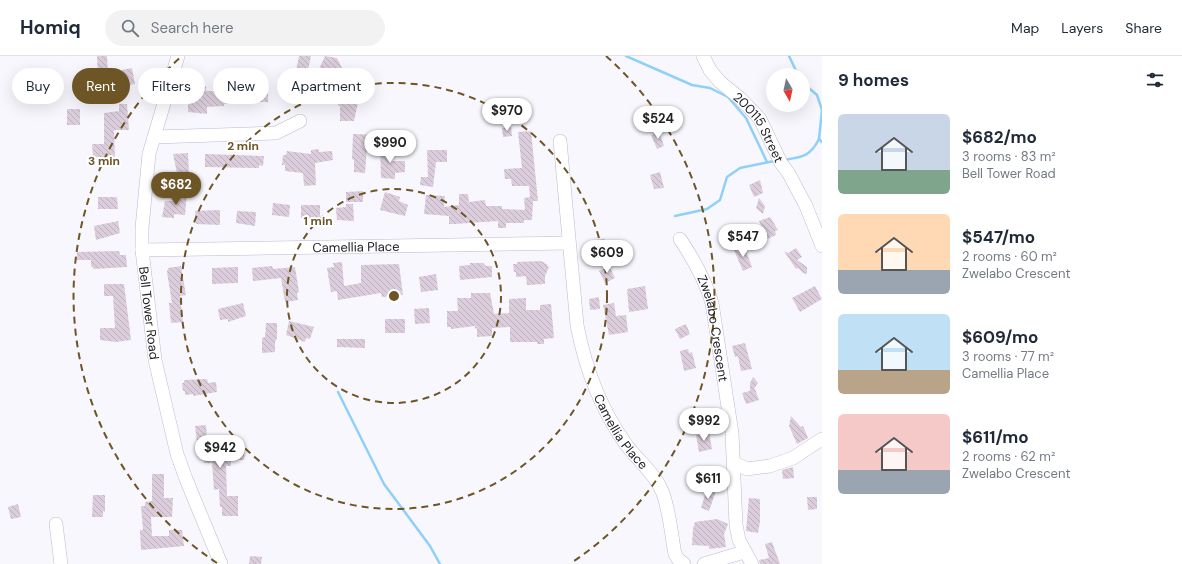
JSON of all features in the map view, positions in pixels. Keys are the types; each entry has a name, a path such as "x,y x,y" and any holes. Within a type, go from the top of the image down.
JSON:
{"street":[{"name":"Bell Tower Road","path":"178,56 149,154 142,228 142,250 155,360 177,454 186,480 222,564"},
{"name":"200115 Street","path":"703,56 713,74 760,119 762,127 779,160 789,174 806,206 822,246"},
{"path":"154,137 276,133 300,121"},
{"name":"Camellia Place","path":"560,141 577,325 587,367 619,434 652,473 660,487 675,554 684,564"},
{"name":"Zwelabo Crescent","path":"680,239 698,266 708,287 712,303 732,433 736,525 739,540 744,552 752,564"},
{"name":"Camellia Place","path":"142,250 569,243"},
{"path":"734,463 747,469 770,466 793,458 822,439"},
{"path":"56,524 61,564"},
{"path":"704,564 744,552"}],"building":[{"path":"97,56 107,56 108,68 98,68"},
{"path":"299,56 311,56 308,68 297,68"},
{"path":"325,56 337,58 342,68 319,68"},
{"path":"130,68 132,68 135,84 130,85"},
{"path":"205,86 206,91 213,91 213,104 224,104 224,106 207,107 207,114 188,112 188,104 205,104"},
{"path":"119,104 127,104 129,130 114,130 115,158 93,157 92,144 104,144 104,113 119,111"},
{"path":"338,104 358,104 354,121 340,121 340,106 338,106"},
{"path":"67,109 80,109 80,125 67,125"},
{"path":"511,127 512,136 503,137 502,128"},
{"path":"531,131 538,201 533,201 532,220 524,220 524,223 506,223 506,228 498,228 498,221 449,224 449,216 424,214 426,195 445,196 444,207 459,205 459,194 468,194 469,202 485,200 486,206 502,206 502,209 525,210 524,198 530,197 529,186 512,186 511,179 505,179 504,169 522,168 518,132"},
{"path":"659,132 664,146 657,149 651,135"},
{"path":"353,134 378,135 376,147 367,146 365,173 354,172 354,160 352,159"},
{"path":"388,142 390,161 405,161 405,172 395,173 395,179 381,178 380,143"},
{"path":"319,149 319,152 332,151 333,160 315,163 316,185 304,186 303,173 285,171 285,165 282,165 283,155 286,155 287,151 311,154 311,150"},
{"path":"427,150 447,150 447,162 436,162 433,187 420,185 421,177 428,177"},
{"path":"188,153 189,174 186,174 187,178 178,178 173,154"},
{"path":"205,154 264,156 263,166 259,165 259,168 205,167"},
{"path":"660,172 664,188 654,189 650,175"},
{"path":"760,180 763,193 754,197 749,185"},
{"path":"363,191 363,202 346,202 346,192"},
{"path":"178,192 187,192 185,215 174,214 174,218 162,217 165,201 178,201"},
{"path":"385,192 400,197 399,201 408,205 405,216 380,210"},
{"path":"98,197 117,197 118,209 98,209"},
{"path":"759,198 765,206 763,214 756,208"},
{"path":"273,203 290,205 289,217 272,215"},
{"path":"346,204 353,204 354,221 337,220 336,208 346,207"},
{"path":"301,205 320,205 320,219 301,218"},
{"path":"220,210 220,225 196,224 195,211"},
{"path":"237,211 256,212 255,226 236,223"},
{"path":"770,217 778,230 775,231 776,235 767,239 759,221"},
{"path":"118,221 120,233 96,240 94,226"},
{"path":"604,239 605,242 608,242 610,253 600,254 596,240"},
{"path":"744,246 752,267 743,271 734,250"},
{"path":"796,248 802,257 797,260 807,267 807,274 803,273 798,268 796,269 784,251 788,253"},
{"path":"119,251 120,255 126,255 127,267 94,269 91,266 91,260 77,260 77,252"},
{"path":"541,261 549,267 545,276 545,284 527,285 526,276 516,277 513,264 517,264 517,262"},
{"path":"342,262 344,286 361,283 361,265 399,264 403,295 382,297 381,293 338,300 337,291 331,292 327,268 334,267 333,263"},
{"path":"470,263 483,263 486,266 492,266 492,277 460,280 459,266 470,265"},
{"path":"181,266 186,295 180,296 183,322 171,323 169,303 172,303 167,272 168,268"},
{"path":"272,266 273,269 295,267 299,292 297,293 298,300 285,302 281,278 253,281 252,268"},
{"path":"609,266 615,278 605,283 599,271"},
{"path":"238,267 238,283 212,284 212,268"},
{"path":"436,274 438,290 421,292 419,277"},
{"path":"104,284 124,284 131,340 116,342 100,340 100,328 115,328 113,296 104,296"},
{"path":"645,286 648,309 629,312 627,289"},
{"path":"815,286 822,299 800,312 792,298"},
{"path":"471,293 490,293 494,314 509,313 509,299 526,298 526,310 540,310 540,305 551,304 554,338 544,339 544,344 537,344 537,342 510,342 510,327 492,328 492,336 477,337 477,328 475,329 475,326 451,329 451,327 447,327 447,311 458,311 457,298 471,298"},
{"path":"599,297 600,309 590,310 589,299"},
{"path":"243,303 246,316 228,322 228,319 220,320 218,309"},
{"path":"614,303 616,316 626,315 628,332 609,335 603,305"},
{"path":"429,308 430,323 415,324 414,309"},
{"path":"385,319 405,319 405,333 385,333"},
{"path":"289,321 314,327 310,339 306,338 305,342 286,335"},
{"path":"266,323 277,323 275,352 262,353 262,338 265,337"},
{"path":"686,324 690,334 680,339 675,329"},
{"path":"337,339 365,339 365,348 337,347"},
{"path":"745,343 752,369 741,371 738,356 735,357 732,346"},
{"path":"688,349 689,353 692,352 696,368 684,371 680,351"},
{"path":"753,377 758,383 754,389 759,400 746,404 742,393 750,391 750,383"},
{"path":"207,379 208,383 216,382 217,392 193,396 193,394 185,395 182,383 184,383 184,380"},
{"path":"791,416 801,427 803,426 808,438 797,444 789,426"},
{"path":"206,425 207,436 213,435 215,450 245,447 244,460 231,460 231,466 226,466 227,496 238,496 238,516 222,516 219,489 214,490 212,463 204,463 203,442 197,442 195,426"},
{"path":"709,432 712,449 699,452 696,435"},
{"path":"793,467 794,478 783,479 782,470"},
{"path":"152,474 164,474 164,498 173,498 172,517 151,517 152,536 169,536 169,530 182,530 184,546 141,550 140,530 143,530 141,506 145,506 145,502 152,501"},
{"path":"703,474 705,483 689,485 688,476"},
{"path":"707,489 716,491 709,511 701,508"},
{"path":"93,495 105,495 105,512 103,511 103,517 92,517"},
{"path":"807,497 817,497 817,509 808,510"},
{"path":"749,498 760,499 760,522 758,533 746,531"},
{"path":"18,504 21,517 11,519 8,507"},
{"path":"717,519 728,524 724,534 726,547 709,549 709,546 692,545 695,522"},
{"path":"772,542 780,564 760,564 759,560 769,558 765,544"},
{"path":"250,556 262,557 261,564 249,564"}],"waterway":[{"path":"626,56 692,85 710,88 728,97 746,118 767,162"},
{"path":"789,56 795,68"},
{"path":"810,89 817,95 822,110 819,139 822,142"},
{"path":"783,160 800,157 809,153 819,139"},
{"path":"675,216 707,209 720,200 727,177 740,168 774,161"},
{"path":"338,392 384,484 430,546 440,564"}]}
